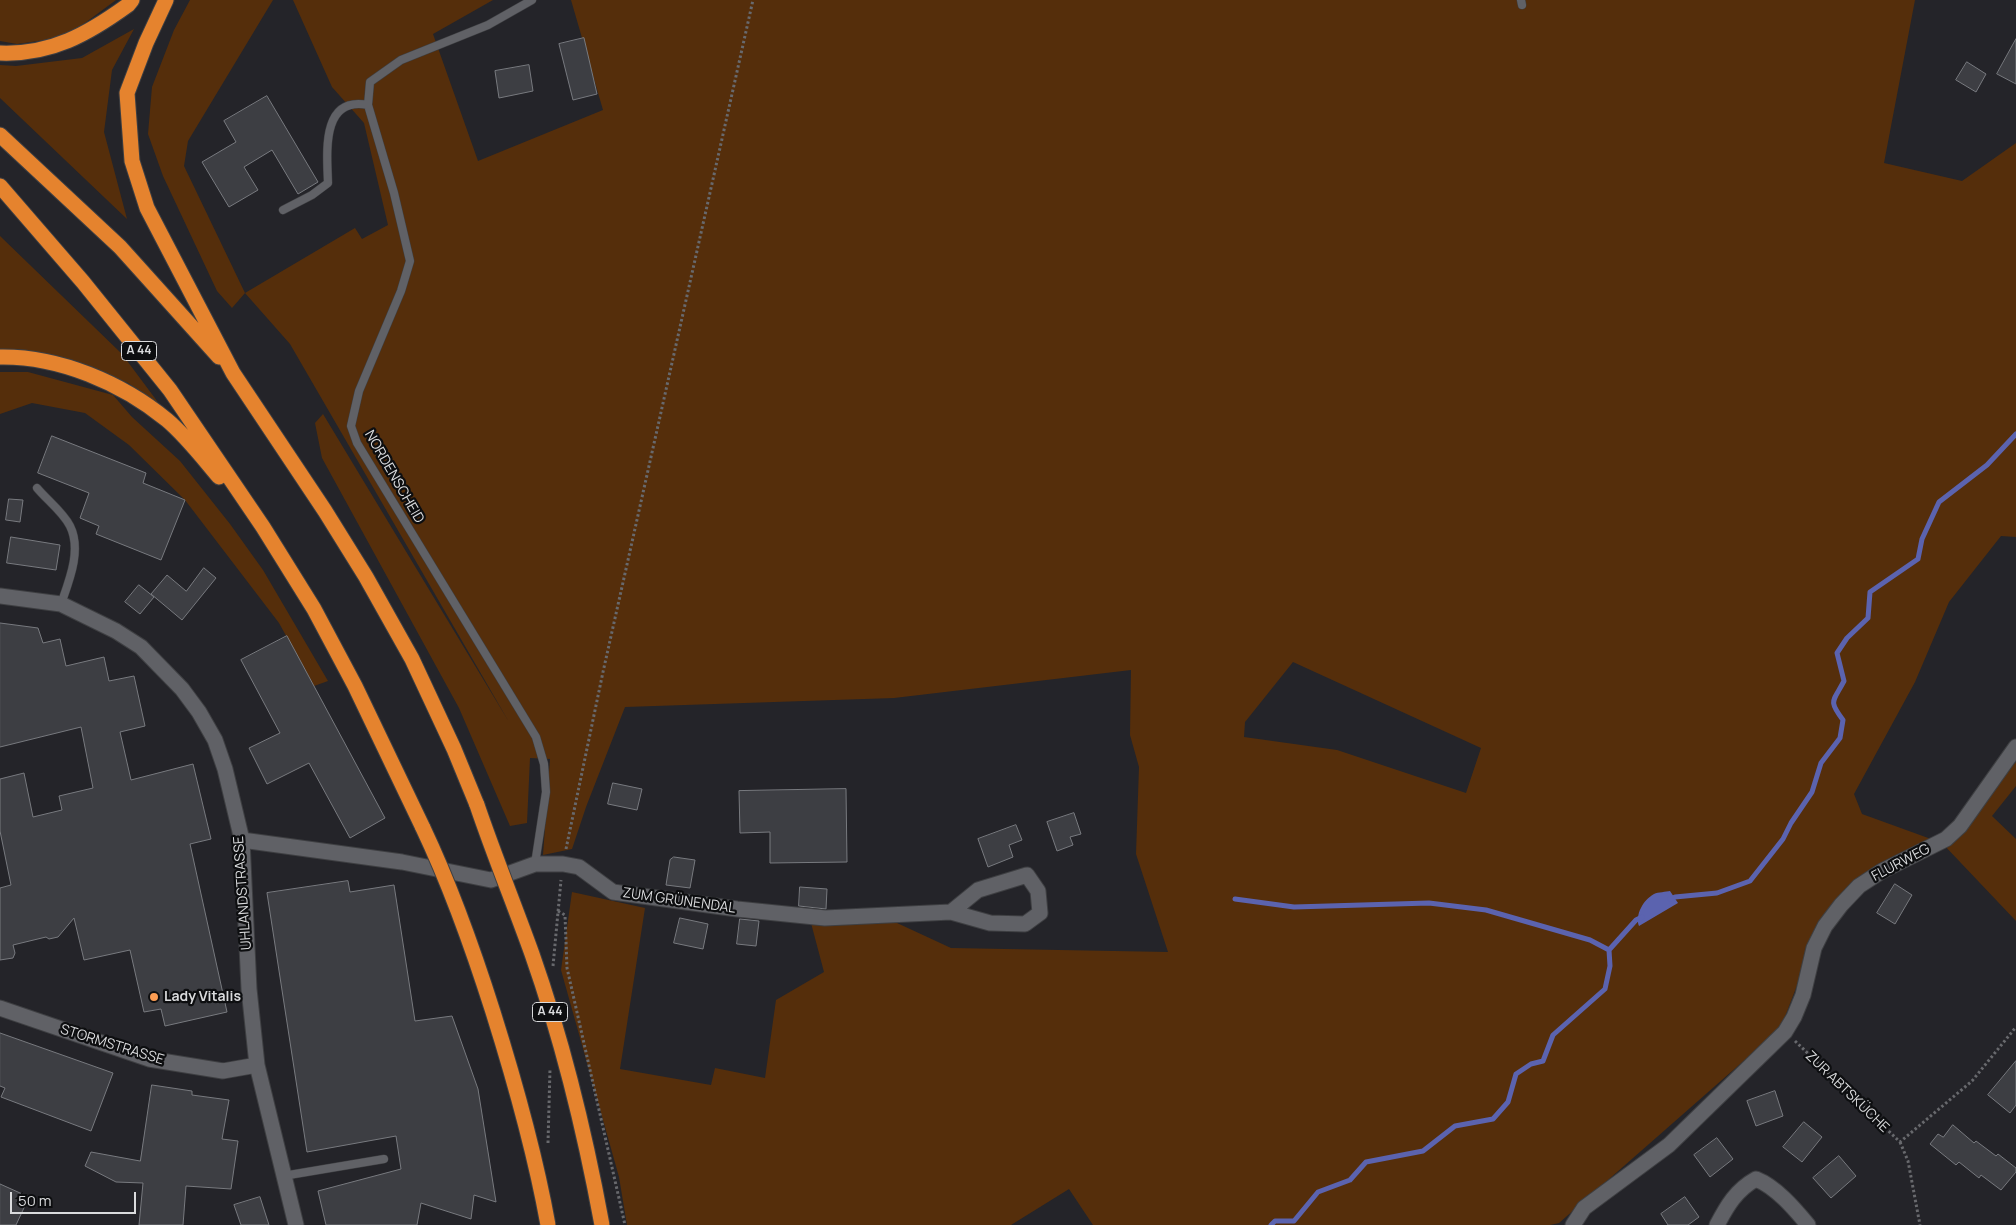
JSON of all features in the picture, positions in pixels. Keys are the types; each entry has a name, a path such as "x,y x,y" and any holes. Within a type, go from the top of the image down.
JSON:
{"highway":[{"path":"0,53 22,54 59,45 96,28 132,0"},
{"path":"166,0 146,43 127,93 132,161 147,208 233,373"},
{"name":"A 44","path":"0,135 120,247 233,373 325,511 366,577 412,659 454,749 477,805 532,955 565,1062 590,1161 602,1225"},
{"name":"A 44","path":"0,186 83,282 170,390 263,527 318,617 355,686 449,884 481,973 514,1076 539,1174 548,1225"},
{"path":"0,357 33,360 62,366 97,378 126,391 167,420 263,527"}],"street":[{"name":"UHLANDSTRASSE","path":"0,596 61,604 116,631 141,647 182,689 215,740 225,769 242,840 249,989 256,1065 296,1225"},
{"name":"FLURWEG","path":"1785,1032 1794,1017 1803,995 1814,948 1825,926 1841,905 1859,886 1882,871 1946,839 1960,826 2016,747"},
{"name":"ZUM GRÜNENDAL","path":"242,840 402,862 491,880 534,864 563,864 579,867 613,892 737,909 825,918 951,912 990,922 1025,924 1040,913 1038,891 1027,875 978,890 951,912"},
{"name":"STORMSTRASSE","path":"0,1008 149,1059 223,1071 256,1065"},
{"path":"1574,1225 1584,1208 1669,1145 1785,1032"},
{"path":"1717,1225 1732,1198 1756,1179 1768,1185 1808,1225"}],"lane":[{"name":"NORDENSCHEID","path":"532,0 488,25 401,60 370,82 368,105 394,193 410,261 401,291 359,391 351,426 357,443 536,737 544,764 546,792 534,864"},
{"path":"283,210 312,195 328,183 329,129 340,110 356,102 368,105"},
{"path":"36,488 69,524 74,537 73,566 61,604"},
{"path":"283,1176 384,1159"}],"path":[{"path":"566,847 605,663 754,0"},
{"path":"558,911 565,915 567,968 625,1225"},
{"name":"ZUR ABTSKÜCHE","path":"1785,1032 1900,1142 1972,1081 2016,1026"},
{"path":"1900,1142 1908,1161 1920,1225"}],"shaded area":[{"path":"0,0 116,0 66,37 17,44 0,41"},
{"path":"190,0 273,0 188,141 184,166 245,293 232,308 217,291 163,176 148,134 152,87 174,30"},
{"path":"293,0 493,0 433,34 478,161 603,110 571,0 1915,0 1884,163 1962,181 2016,143 2016,537 2001,536 1949,602 1915,682 1854,794 1862,814 1942,843 1864,879 1812,946 1783,1022 1772,1036 1559,1223 1550,1225 1093,1225 1069,1189 1011,1225 627,1225 619,1177 561,970 572,892 645,908 620,1069 711,1085 715,1068 765,1078 776,1000 824,972 811,923 897,923 951,948 1168,952 1136,854 1139,767 1130,735 1131,670 894,698 625,707 586,807 572,849 543,855 550,759 530,758 527,823 510,826 459,708 322,458 315,423 323,414 509,722 290,344 245,293 355,228 362,239 388,225 364,123 332,87","holes":["1293,662 1481,748 1466,793 1337,750 1244,737 1245,722"]},
{"path":"134,29 112,70 104,132 127,219 0,98 0,65 16,66 82,58"},
{"path":"0,236 122,354 160,405 128,383 62,359 0,351"},
{"path":"0,372 28,372 113,395 132,417 180,461 230,524 263,570 328,681 314,686 279,623 185,500 129,445 85,413 32,403 0,414"},
{"path":"2016,762 2016,786 1992,816 2016,839 2016,921 1942,843"}],"water":[{"path":"1670,891 1678,903 1639,926 1639,913 1646,900 1656,893"}],"building":[{"path":"584,38 597,94 573,100 559,44"},
{"path":"2016,39 2016,84 1997,74"},
{"path":"1967,62 1986,74 1976,92 1956,80"},
{"path":"529,65 533,91 499,98 495,71"},
{"path":"267,96 318,182 298,194 272,150 244,167 258,190 229,207 202,162 236,142 224,121"},
{"path":"52,436 146,473 143,483 185,500 161,560 96,534 99,526 80,518 89,493 38,473"},
{"path":"9,499 23,500 20,522 6,520"},
{"path":"11,537 60,545 56,570 7,563"},
{"path":"204,568 216,578 182,620 151,594 167,575 186,591"},
{"path":"139,585 154,597 140,614 125,602"},
{"path":"0,623 38,628 43,643 60,639 66,666 104,657 109,681 134,676 145,726 120,732 131,780 193,764 211,839 190,844 227,1012 165,1026 161,1009 144,1012 130,950 84,960 74,918 58,937 49,939 46,937 13,945 15,953 13,958 0,960 0,888 11,885 0,831 0,779 24,773 33,817 62,810 59,796 93,788 81,727 0,747"},
{"path":"287,636 385,818 350,838 309,763 267,784 249,748 280,733 241,660"},
{"path":"613,783 642,789 637,810 608,804"},
{"path":"846,789 847,862 770,863 770,832 740,833 739,791"},
{"path":"1074,813 1081,834 1070,837 1073,845 1057,851 1047,822"},
{"path":"1016,825 1022,840 1009,845 1013,857 988,867 978,839"},
{"path":"674,857 695,860 690,888 666,885 670,860"},
{"path":"348,881 350,892 394,885 415,1021 452,1016 478,1089 496,1202 474,1195 471,1219 421,1203 417,1225 326,1225 318,1191 401,1169 396,1136 307,1152 267,893"},
{"path":"1895,884 1912,895 1895,924 1877,913"},
{"path":"800,887 827,889 826,909 799,906"},
{"path":"680,918 708,924 703,949 674,943"},
{"path":"740,919 759,921 756,946 737,944"},
{"path":"0,1033 113,1073 91,1131 1,1097 5,1088 0,1086"},
{"path":"2016,1061 2016,1105 2010,1113 1988,1095"},
{"path":"152,1085 192,1091 192,1095 229,1100 222,1139 238,1141 231,1189 186,1186 183,1225 139,1225 143,1183 116,1182 85,1166 91,1152 140,1161"},
{"path":"1775,1091 1783,1116 1756,1126 1747,1101"},
{"path":"1804,1122 1822,1137 1802,1162 1783,1147"},
{"path":"1953,1125 1974,1143 1976,1141 1996,1156 1998,1154 2016,1168 2016,1172 2001,1190 1981,1175 1979,1178 1959,1162 1956,1165 1930,1144 1938,1134 1943,1137"},
{"path":"1717,1138 1733,1159 1710,1177 1694,1155"},
{"path":"1839,1156 1856,1176 1831,1198 1813,1178"},
{"path":"0,1184 29,1197 16,1225 0,1225"},
{"path":"260,1197 269,1225 241,1225 234,1205"},
{"path":"1685,1197 1699,1217 1688,1225 1668,1225 1661,1214"}],"waterway":[{"path":"1670,899 1717,893 1750,881 1783,839 1791,823 1812,792 1821,763 1840,738 1843,720 1835,708 1834,701 1844,681 1837,653 1847,638 1868,618 1870,592 1918,559 1922,539 1939,502 1987,465 2016,434"},
{"path":"1235,899 1294,907 1429,903 1486,910 1590,940 1609,950"},
{"path":"1271,1225 1275,1221 1294,1221 1318,1192 1350,1180 1366,1162 1423,1151 1455,1126 1493,1119 1508,1102 1516,1074 1531,1064 1543,1061 1553,1035 1605,989 1610,966 1609,950 1636,920 1642,917"}],"place":[{"name":"Lady Vitalis","path":"154,997"}]}
